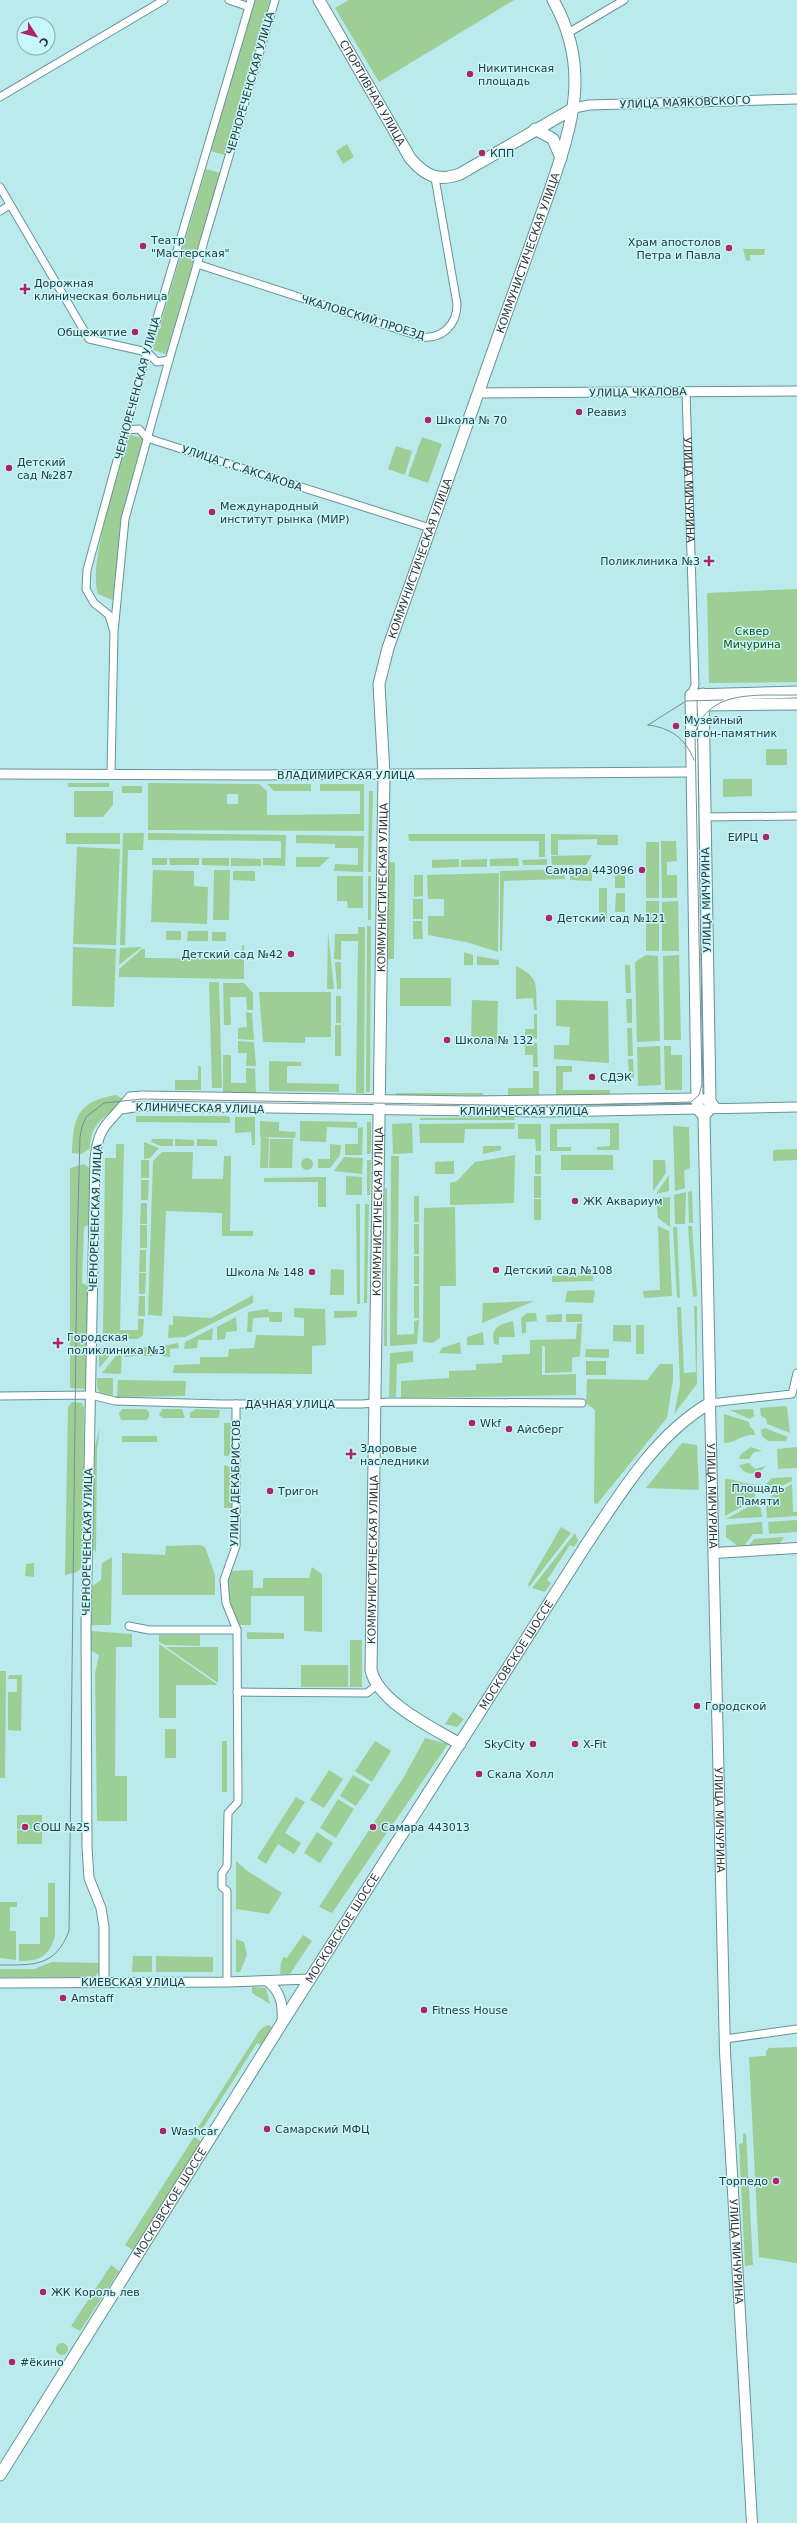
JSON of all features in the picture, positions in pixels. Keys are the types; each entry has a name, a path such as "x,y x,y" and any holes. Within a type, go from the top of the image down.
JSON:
{"main road":[{"name":"СПОРТИВНАЯ УЛИЦА","path":"319,0 410,158 418,168 435,178"},
{"name":"КОММУНИСТИЧЕСКАЯ УЛИЦА","path":"460,1744 385,1695 377,1685 372,1670 384,774 379,684 381,669 561,158 574,108 575,70 568,33 553,0"},
{"path":"435,178 447,178 460,174 574,108"},
{"path":"535,130 553,139 561,158"},
{"path":"693,690 703,694 797,692"},
{"name":"УЛИЦА МИЧУРИНА","path":"693,690 691,772 706,1106"},
{"name":"УЛИЦА МИЧУРИНА","path":"703,694 710,1403 725,2039 752,2523"},
{"path":"703,706 797,704"},
{"name":"МОСКОВСКОЕ ШОССЕ","path":"0,2475 282,2023 586,1545 620,1495 678,1425 710,1403"},
{"path":"714,1553 797,1548"}],"street":[{"path":"0,97 164,0"},
{"path":"229,0 250,4"},
{"name":"ЧЕРНОРЕЧЕНСКАЯ УЛИЦА","path":"111,774 114,632 125,519 169,360 275,0"},
{"path":"568,33 624,0"},
{"name":"ЧЕРНОРЕЧЕНСКАЯ УЛИЦА","path":"114,632 109,615 94,603 86,589 88,570 101,517 147,352 250,4"},
{"name":"УЛИЦА МАЯКОВСКОГО","path":"574,108 590,105 797,99"},
{"name":"ЧКАЛОВСКИЙ ПРОЕЗД","path":"197,264 422,337 435,337 443,334 451,324 457,312 457,304 435,178"},
{"path":"0,187 90,339 147,352 157,362 169,360"},
{"path":"0,211 10,205"},
{"name":"УЛИЦА МИЧУРИНА","path":"686,391 693,690"},
{"name":"УЛИЦА ЧКАЛОВА","path":"478,394 797,391"},
{"name":"УЛИЦА Г.С.АКСАКОВА","path":"126,430 139,429 147,438 430,528"},
{"name":"ВЛАДИМИРСКАЯ УЛИЦА","path":"0,774 691,772"},
{"path":"704,817 797,816"},
{"name":"КЛИНИЧЕСКАЯ УЛИЦА","path":"121,1109 130,1097 142,1096 545,1112 706,1106 797,1107"},
{"name":"ЧЕРНОРЕЧЕНСКАЯ УЛИЦА","path":"104,1981 104,1928 101,1908 89,1878 86,1822 86,1626 96,1145 97,1137 105,1124 121,1109"},
{"path":"710,1403 792,1394 797,1373"},
{"name":"ДАЧНАЯ УЛИЦА","path":"0,1396 91,1395 115,1401 236,1404 582,1403"},
{"name":"УЛИЦА ДЕКАБРИСТОВ","path":"236,1404 236,1546 224,1580 226,1603 237,1630"},
{"path":"129,1626 149,1630 237,1630 238,1802 228,1813 227,1866 222,1873 222,1887 227,1891 227,1982"},
{"path":"237,1692 367,1693 377,1685"},
{"name":"КИЕВСКАЯ УЛИЦА","path":"0,1983 104,1981 227,1982 310,1979"},
{"path":"267,1981 277,1990 280,1997 282,2023"},
{"path":"725,2039 797,2029"}],"green space":[{"path":"254,0 270,0 225,155 210,151"},
{"name":"Никитинская площадь","path":"349,0 514,0 379,82 335,8"},
{"path":"347,144 354,157 343,164 336,151"},
{"path":"206,169 220,173 166,354 153,350"},
{"path":"743,249 765,249 764,255 750,255 750,261 746,260"},
{"path":"129,435 143,438 120,524 114,598 112,600 98,594 96,580 97,561 106,516"},
{"path":"422,437 442,444 428,483 408,476"},
{"path":"396,446 412,451 405,475 388,469"},
{"name":"Сквер Мичурина","path":"797,589 797,682 709,683 707,593"},
{"path":"766,749 787,749 787,765 766,765"},
{"path":"723,779 752,779 752,796 723,797"},
{"path":"68,783 109,783 109,787 68,787"},
{"path":"148,783 259,784 267,791 267,815 360,814 360,791 320,791 320,784 364,784 364,831 148,830","holes":["227,794 238,794 238,804 227,804"]},
{"path":"267,784 311,784 311,791 274,791"},
{"path":"122,786 142,786 142,793 122,793"},
{"path":"74,791 113,791 113,805 103,817 74,817"},
{"path":"369,791 373,791 371,872 368,872"},
{"path":"66,833 120,833 120,844 66,844"},
{"path":"123,833 144,833 143,850 128,850 125,945 120,945"},
{"path":"148,833 286,835 285,866 263,865 263,858 281,858 281,841 148,840"},
{"path":"408,834 545,834 545,857 539,857 539,841 409,841"},
{"path":"551,834 618,835 618,845 597,845 597,839 558,840 558,855 551,855"},
{"path":"296,835 364,836 363,872 334,871 335,864 358,865 358,848 335,848 335,844 296,843"},
{"path":"661,841 676,841 677,861 667,862 667,875 677,875 677,898 662,898"},
{"path":"646,842 659,842 659,898 646,898"},
{"path":"77,847 120,849 116,945 73,944"},
{"path":"592,855 586,865 552,865 551,856"},
{"path":"296,857 330,857 319,867 296,867"},
{"path":"152,858 167,858 167,865 152,865"},
{"path":"169,858 199,858 199,865 170,865"},
{"path":"202,858 229,858 229,866 202,865"},
{"path":"231,858 261,859 261,866 231,866"},
{"path":"518,858 519,866 490,866 490,859"},
{"path":"459,859 459,867 432,868 432,860"},
{"path":"487,859 487,867 461,867 461,860"},
{"path":"547,859 547,865 523,865 522,860"},
{"path":"388,862 395,862 394,959 387,959"},
{"path":"564,869 565,879 504,881 502,951 500,951 500,871"},
{"path":"153,870 194,871 194,886 208,887 207,924 151,922"},
{"path":"214,870 230,870 229,920 213,920"},
{"path":"570,870 592,870 592,881 570,880"},
{"path":"615,870 625,870 625,888 615,888"},
{"path":"233,871 255,871 255,881 233,880"},
{"path":"499,873 498,952 466,942 428,935 428,916 444,916 444,899 428,899 427,875"},
{"path":"414,875 423,875 423,896 414,897"},
{"path":"337,876 363,876 363,908 348,908 347,901 337,901"},
{"path":"368,876 371,876 371,920 368,920"},
{"path":"599,888 607,888 607,919 599,919"},
{"path":"616,893 625,893 625,912 615,912"},
{"path":"413,899 423,899 423,919 413,919"},
{"path":"646,901 659,901 659,951 646,951"},
{"path":"678,901 679,951 662,951 662,902"},
{"path":"413,921 422,921 423,939 413,939"},
{"path":"367,926 371,926 370,1092 366,1092"},
{"path":"358,927 365,927 364,1093 356,1093 358,941 341,941 341,960 334,959 335,934 358,934"},
{"path":"166,931 181,931 181,940 166,940"},
{"path":"188,931 208,931 208,941 187,941"},
{"path":"212,932 226,932 226,941 212,941"},
{"path":"328,932 334,989 327,989"},
{"path":"242,945 244,945 244,979 119,977 119,969 142,949 145,949 145,958 241,959"},
{"path":"73,947 116,949 114,1007 72,1006"},
{"path":"142,947 119,965 120,948"},
{"path":"464,952 473,955 473,965 464,965"},
{"path":"646,955 658,956 660,1041 637,1042 635,962"},
{"path":"679,955 681,1040 664,1040 663,956"},
{"path":"477,956 499,960 499,965 477,965"},
{"path":"335,962 341,962 341,989 337,989"},
{"path":"625,965 630,965 631,993 626,993"},
{"path":"516,966 530,975 533,979 536,989 537,1010 534,1010 533,998 516,999"},
{"path":"400,978 451,978 451,1006 400,1006"},
{"path":"209,982 219,982 222,1088 212,1088"},
{"path":"223,983 244,983 253,993 253,1010 247,1010 246,997 230,997 231,1025 224,1025"},
{"path":"259,992 331,992 331,1037 305,1037 305,1043 263,1042"},
{"path":"336,996 341,996 341,1023 336,1023"},
{"path":"626,999 632,999 632,1023 627,1023"},
{"path":"472,1000 498,1001 497,1044 471,1044"},
{"path":"556,1000 608,1001 609,1063 554,1059 554,1045 569,1045 570,1027 556,1026"},
{"path":"246,1012 252,1013 254,1040 238,1039 238,1028 247,1027"},
{"path":"534,1014 537,1014 537,1039 525,1039 525,1029 534,1029"},
{"path":"335,1025 341,1025 341,1056 335,1056"},
{"path":"627,1028 632,1028 633,1056 628,1056"},
{"path":"238,1041 254,1042 256,1066 246,1066 247,1053 238,1053"},
{"path":"525,1043 537,1043 538,1067 533,1067 533,1055 525,1055"},
{"path":"660,1046 661,1085 638,1086 637,1047"},
{"path":"664,1046 671,1046 671,1055 682,1055 682,1090 665,1090"},
{"path":"223,1055 231,1055 231,1083 246,1083 246,1068 255,1069 256,1093 223,1092"},
{"path":"628,1059 633,1059 634,1078 629,1078"},
{"path":"269,1061 301,1062 301,1066 287,1066 287,1083 339,1084 339,1092 269,1091"},
{"path":"198,1066 201,1066 201,1090 175,1090 175,1080 198,1080"},
{"path":"556,1066 572,1066 572,1072 563,1072 563,1090 610,1090 610,1098 556,1099"},
{"path":"533,1071 539,1071 539,1097 508,1095 508,1088 533,1088"},
{"path":"396,1093 483,1093 483,1095 395,1096"},
{"path":"116,1095 125,1100 97,1125 91,1138 90,1148 82,1154 72,1153 76,1120 80,1113 86,1106 93,1102"},
{"path":"136,1116 226,1116 230,1117 230,1123 136,1122"},
{"path":"235,1117 255,1117 255,1145 252,1145 251,1132 235,1133"},
{"path":"514,1117 515,1120 420,1120 420,1118"},
{"path":"260,1121 279,1122 279,1131 296,1132 295,1138 260,1137"},
{"path":"300,1121 357,1122 357,1128 327,1127 326,1142 300,1141"},
{"path":"367,1122 371,1122 371,1154 367,1154"},
{"path":"412,1123 413,1153 393,1154 392,1124"},
{"path":"515,1123 514,1129 465,1129 464,1143 420,1143 419,1124"},
{"path":"619,1123 619,1150 597,1150 597,1147 610,1146 610,1129 557,1129 557,1147 571,1147 571,1151 550,1151 550,1124"},
{"path":"518,1124 541,1124 541,1151 536,1151 535,1139 518,1139"},
{"path":"673,1126 689,1127 690,1168 684,1171 685,1188 675,1191"},
{"path":"363,1127 362,1155 345,1155 345,1144 358,1144 358,1128"},
{"path":"261,1137 269,1138 268,1168 260,1168"},
{"path":"152,1139 173,1139 173,1146 160,1146 151,1142"},
{"path":"175,1139 194,1140 194,1146 175,1146"},
{"path":"197,1139 217,1140 217,1146 197,1146"},
{"path":"270,1139 293,1139 292,1168 269,1168"},
{"path":"144,1142 159,1148 150,1158 144,1159"},
{"path":"116,1144 124,1144 120,1330 138,1330 138,1319 144,1319 143,1335 138,1339 103,1339 105,1158 116,1158"},
{"path":"330,1144 341,1145 340,1155 330,1168 318,1168 318,1159 330,1159"},
{"path":"483,1146 501,1146 501,1150 483,1154"},
{"path":"797,1149 797,1160 773,1161 773,1150"},
{"path":"162,1152 193,1152 192,1179 223,1179 224,1156 231,1156 230,1231 253,1231 253,1236 222,1236 222,1213 166,1211 162,1316 148,1315 153,1161"},
{"path":"515,1155 514,1203 450,1205 450,1183 457,1181 475,1162"},
{"path":"535,1155 541,1155 541,1174 535,1174"},
{"path":"561,1155 613,1155 613,1170 561,1170"},
{"path":"391,1156 399,1156 397,1335 414,1334 414,1321 419,1320 417,1344 390,1346"},
{"path":"344,1157 363,1158 362,1174 334,1171"},
{"path":"305,1158 309,1158 313,1164 309,1170 305,1170 301,1166 301,1162"},
{"path":"141,1160 149,1160 149,1178 141,1178"},
{"path":"367,1160 371,1160 370,1195 367,1195"},
{"path":"653,1160 665,1160 666,1173 653,1191"},
{"path":"454,1161 454,1174 435,1174 435,1162"},
{"path":"84,1164 91,1169 90,1225 84,1227 82,1283 90,1287 88,1384 85,1389 70,1388 70,1168"},
{"path":"669,1175 669,1191 656,1194"},
{"path":"346,1176 362,1177 362,1195 346,1195"},
{"path":"534,1176 541,1176 541,1198 534,1198"},
{"path":"326,1177 326,1207 318,1207 318,1182 264,1182 264,1178"},
{"path":"141,1180 149,1180 148,1200 141,1200"},
{"path":"385,1188 387,1188 387,1346 384,1346"},
{"path":"692,1191 693,1223 689,1223 688,1192"},
{"path":"686,1192 685,1224 675,1224 674,1195"},
{"path":"414,1196 419,1196 419,1222 414,1222"},
{"path":"670,1197 670,1227 658,1218 656,1198"},
{"path":"534,1199 541,1199 541,1220 534,1220"},
{"path":"141,1203 147,1203 147,1224 140,1224"},
{"path":"356,1204 360,1204 360,1304 357,1304"},
{"path":"365,1204 369,1204 367,1303 364,1303"},
{"path":"455,1207 456,1286 440,1286 440,1338 432,1343 423,1342 424,1208"},
{"path":"414,1224 419,1224 419,1254 414,1254"},
{"path":"140,1225 147,1225 147,1248 140,1248"},
{"path":"658,1226 669,1231 672,1296 644,1298 643,1291 660,1290"},
{"path":"688,1226 692,1226 697,1296 693,1297"},
{"path":"673,1227 677,1227 680,1298 677,1298"},
{"path":"140,1250 146,1250 146,1272 139,1272"},
{"path":"414,1256 419,1256 419,1284 414,1284"},
{"path":"331,1269 344,1270 344,1295 330,1295"},
{"path":"139,1273 146,1273 145,1294 139,1294"},
{"path":"593,1275 593,1281 552,1282 552,1276"},
{"path":"414,1286 419,1286 419,1318 414,1318"},
{"path":"593,1290 595,1292 593,1303 565,1302 567,1291"},
{"path":"253,1295 253,1303 185,1337 168,1338 169,1325 173,1325 173,1316 211,1318"},
{"path":"139,1296 145,1296 145,1316 138,1316"},
{"path":"534,1301 482,1323 483,1303"},
{"path":"694,1306 697,1306 697,1384 674,1414 680,1385 677,1307 681,1307 684,1373 696,1372"},
{"path":"294,1308 325,1309 326,1345 312,1346 312,1374 173,1373 174,1365 200,1364 200,1357 228,1357 229,1349 254,1348 256,1335 304,1336 304,1318 294,1317"},
{"path":"268,1309 269,1312 282,1312 282,1322 269,1322 269,1317 253,1318 252,1332 247,1332 248,1312"},
{"path":"334,1311 357,1311 357,1317 334,1318"},
{"path":"527,1313 536,1313 537,1321 526,1322 526,1332 522,1334 521,1318"},
{"path":"562,1314 562,1322 547,1322 546,1315"},
{"path":"566,1314 582,1314 582,1322 566,1322"},
{"path":"236,1317 237,1331 226,1332 225,1339 217,1340 217,1327"},
{"path":"513,1321 515,1337 499,1337 499,1345 494,1344 493,1334 496,1328"},
{"path":"582,1323 580,1356 572,1358 572,1372 545,1373 545,1346 542,1346 542,1375 576,1374 576,1395 401,1398 401,1381 449,1378 449,1371 476,1370 476,1364 502,1363 502,1355 530,1354 530,1340 576,1339 577,1324"},
{"path":"613,1325 631,1325 631,1342 613,1341"},
{"path":"636,1325 644,1325 644,1354 636,1354"},
{"path":"213,1328 212,1340 198,1340 197,1348 184,1349 185,1342"},
{"path":"483,1332 484,1345 467,1345 467,1337"},
{"path":"460,1342 461,1354 439,1353 442,1348"},
{"path":"178,1343 179,1348 170,1349 170,1357 162,1356 163,1346"},
{"path":"137,1346 137,1356 124,1357 124,1347"},
{"path":"157,1346 157,1356 143,1356 143,1347"},
{"path":"116,1348 99,1368 99,1349"},
{"path":"122,1348 121,1374 102,1373"},
{"path":"586,1349 609,1349 609,1358 585,1357"},
{"path":"413,1351 413,1362 397,1364 396,1397 389,1397 390,1353"},
{"path":"586,1361 606,1361 606,1375 586,1375"},
{"path":"660,1364 673,1364 673,1380 667,1418 597,1504 594,1503 595,1410 586,1403 587,1379 647,1380"},
{"path":"97,1378 113,1378 113,1396 100,1393 97,1387"},
{"path":"118,1380 186,1381 185,1396 117,1397"},
{"path":"72,1402 82,1403 84,1407 83,1566 77,1572 65,1575 68,1407"},
{"path":"787,1406 790,1433 767,1424 766,1419 761,1416 760,1408"},
{"path":"122,1409 146,1409 149,1412 149,1417 146,1420 121,1420 119,1413"},
{"path":"162,1409 182,1409 185,1418 163,1418 159,1415"},
{"path":"196,1409 220,1410 219,1418 190,1418 190,1413"},
{"path":"753,1409 754,1416 750,1419 730,1410"},
{"path":"724,1414 749,1422 755,1435 746,1436 732,1442 724,1443"},
{"path":"224,1423 232,1423 232,1451 228,1456 224,1456"},
{"path":"100,1426 97,1450 96,1552 92,1548 93,1455"},
{"path":"765,1428 788,1437 786,1441 768,1441 762,1436 761,1430"},
{"path":"122,1436 157,1436 157,1442 122,1442"},
{"path":"682,1443 697,1445 699,1490 646,1488"},
{"path":"751,1447 762,1451 754,1452 749,1459 739,1459 741,1454"},
{"path":"797,1447 797,1468 778,1469 777,1449"},
{"path":"749,1463 755,1469 766,1466 759,1472 752,1474 745,1472 739,1465"},
{"path":"224,1465 232,1468 232,1508 224,1508"},
{"path":"792,1477 792,1481 769,1492 766,1491 766,1484 772,1478"},
{"path":"725,1479 750,1484 761,1484 761,1489 755,1494 755,1500 725,1516"},
{"path":"792,1484 793,1512 797,1512 797,1516 767,1518 766,1506 771,1501 771,1496"},
{"path":"755,1503 761,1508 762,1517 726,1519"},
{"path":"797,1520 797,1532 769,1534 768,1522"},
{"path":"762,1522 763,1534 753,1534 744,1546 739,1547 726,1537 726,1525"},
{"path":"561,1527 571,1533 529,1587 528,1584"},
{"path":"575,1533 578,1541 574,1547 570,1545 547,1580 551,1583 545,1592 532,1588"},
{"path":"784,1537 778,1546 747,1548 754,1539"},
{"path":"200,1545 205,1547 215,1575 215,1595 122,1595 122,1553 165,1555 166,1546"},
{"path":"112,1557 111,1625 90,1625 91,1587 101,1580 102,1563"},
{"path":"34,1563 34,1577 25,1576 26,1564"},
{"path":"312,1567 322,1574 322,1632 304,1631 304,1596 251,1596 251,1625 240,1625 231,1605 228,1592 229,1578 232,1571 253,1570 253,1588 263,1588 263,1578 309,1578"},
{"path":"90,1631 132,1634 132,1647 116,1647 115,1776 127,1776 127,1821 97,1821 95,1673 99,1655 90,1650"},
{"path":"247,1632 284,1633 284,1639 247,1639"},
{"path":"159,1635 200,1635 200,1646 165,1645 159,1642"},
{"path":"350,1640 362,1640 362,1687 350,1687"},
{"path":"159,1644 218,1685 176,1685 176,1718 159,1718"},
{"path":"166,1647 218,1647 218,1683"},
{"path":"301,1665 348,1665 348,1687 301,1687"},
{"path":"0,1671 6,1671 5,1778 0,1778"},
{"path":"9,1675 22,1675 21,1731 8,1730 8,1692 17,1692 17,1679 8,1679"},
{"path":"453,1712 464,1719 457,1727 445,1724"},
{"path":"165,1729 176,1729 176,1758 165,1758"},
{"path":"425,1738 448,1744 332,1913 319,1907 405,1775"},
{"path":"222,1741 227,1741 227,1792 222,1792"},
{"path":"375,1741 391,1751 372,1782 355,1771"},
{"path":"329,1770 343,1779 324,1808 310,1800"},
{"path":"353,1775 370,1785 356,1806 340,1796"},
{"path":"296,1797 305,1802 285,1833 301,1843 294,1854 278,1844 266,1864 257,1858"},
{"path":"338,1799 354,1809 336,1838 320,1828"},
{"path":"17,1815 42,1815 42,1829 17,1829"},
{"path":"17,1830 42,1830 42,1844 17,1844"},
{"path":"317,1832 333,1843 320,1863 304,1853"},
{"path":"236,1861 246,1870 282,1893 269,1914 236,1909"},
{"path":"48,1883 55,1883 55,1936 53,1943 50,1949 38,1959 19,1961 19,1944 40,1944 40,1917 48,1917"},
{"path":"0,1902 17,1902 17,1907 10,1907 10,1931 16,1931 16,1960 0,1958"},
{"path":"303,1935 312,1941 290,1974 280,1974 281,1962 284,1957 287,1958"},
{"path":"236,1939 244,1942 247,1955 240,1972 236,1972"},
{"path":"133,1956 152,1956 152,1972 132,1972"},
{"path":"156,1956 213,1957 213,1972 156,1972"},
{"path":"52,1962 99,1963 99,1972 94,1977 0,1977 0,1969 34,1969"},
{"path":"252,1987 266,1988 270,2004 252,1993"},
{"path":"267,2025 271,2026 272,2029 261,2045 257,2043 201,2131 197,2129 260,2030"},
{"name":"Торпедо","path":"797,2047 797,2263 759,2257 749,2057 766,2056 766,2051 769,2048"},
{"path":"746,2133 753,2265 745,2266 739,2144 743,2143 743,2134"},
{"path":"194,2137 202,2142 133,2250 125,2245"},
{"path":"111,2265 119,2271 80,2331 71,2326"},
{"path":"64,2343 67,2344 67,2354 60,2355 57,2354 56,2347 57,2344"}],"tram line":[{"path":"0,1965 23,1965 42,1962 57,1952 69,1931 77,1250 80,1137 86,1117 104,1103 142,1099 545,1106 691,1102 699,1095 702,1084 695,734 702,719 711,709 723,702 751,696 797,695"},
{"path":"648,725 686,701 723,700"},
{"path":"648,725 656,726 676,735 682,740 694,760"}],"place":[{"name":"Никитинская площадь","path":"470,74"},
{"name":"КПП","path":"482,153"},
{"name":"Театр \"Мастерская\"","path":"143,246"},
{"name":"Храм апостолов Петра и Павла","path":"729,248"},
{"name":"Дорожная клиническая больница","path":"25,289"},
{"name":"Общежитие","path":"135,332"},
{"name":"Реавиз","path":"579,412"},
{"name":"Школа № 70","path":"428,420"},
{"name":"Детский сад №287","path":"9,468"},
{"name":"Международный институт рынка (МИР)","path":"212,512"},
{"name":"Поликлиника №3","path":"709,561"},
{"name":"Музейный вагон-памятник","path":"676,726"},
{"name":"ЕИРЦ","path":"766,837"},
{"name":"Самара 443096","path":"642,870"},
{"name":"Детский сад №121","path":"549,918"},
{"name":"Детский сад №42","path":"291,954"},
{"name":"Школа № 132","path":"447,1040"},
{"name":"СДЭК","path":"592,1077"},
{"name":"ЖК Аквариум","path":"575,1201"},
{"name":"Детский сад №108","path":"496,1270"},
{"name":"Школа № 148","path":"312,1272"},
{"name":"Городская поликлиника №3","path":"58,1343"},
{"name":"Wkf","path":"472,1423"},
{"name":"Айсберг","path":"509,1429"},
{"name":"Здоровые наследники","path":"351,1454"},
{"name":"Площадь Памяти","path":"758,1475"},
{"name":"Тригон","path":"270,1491"},
{"name":"Городской","path":"697,1706"},
{"name":"SkyCity","path":"533,1744"},
{"name":"X-Fit","path":"575,1744"},
{"name":"Скала Холл","path":"479,1774"},
{"name":"СОШ №25","path":"25,1827"},
{"name":"Самара 443013","path":"373,1827"},
{"name":"Amstaff","path":"63,1998"},
{"name":"Fitness House","path":"424,2010"},
{"name":"Самарский МФЦ","path":"267,2129"},
{"name":"Washcar","path":"163,2131"},
{"name":"Торпедо","path":"776,2181"},
{"name":"ЖК Король лев","path":"43,2292"},
{"name":"#ёкино","path":"12,2362"}]}
